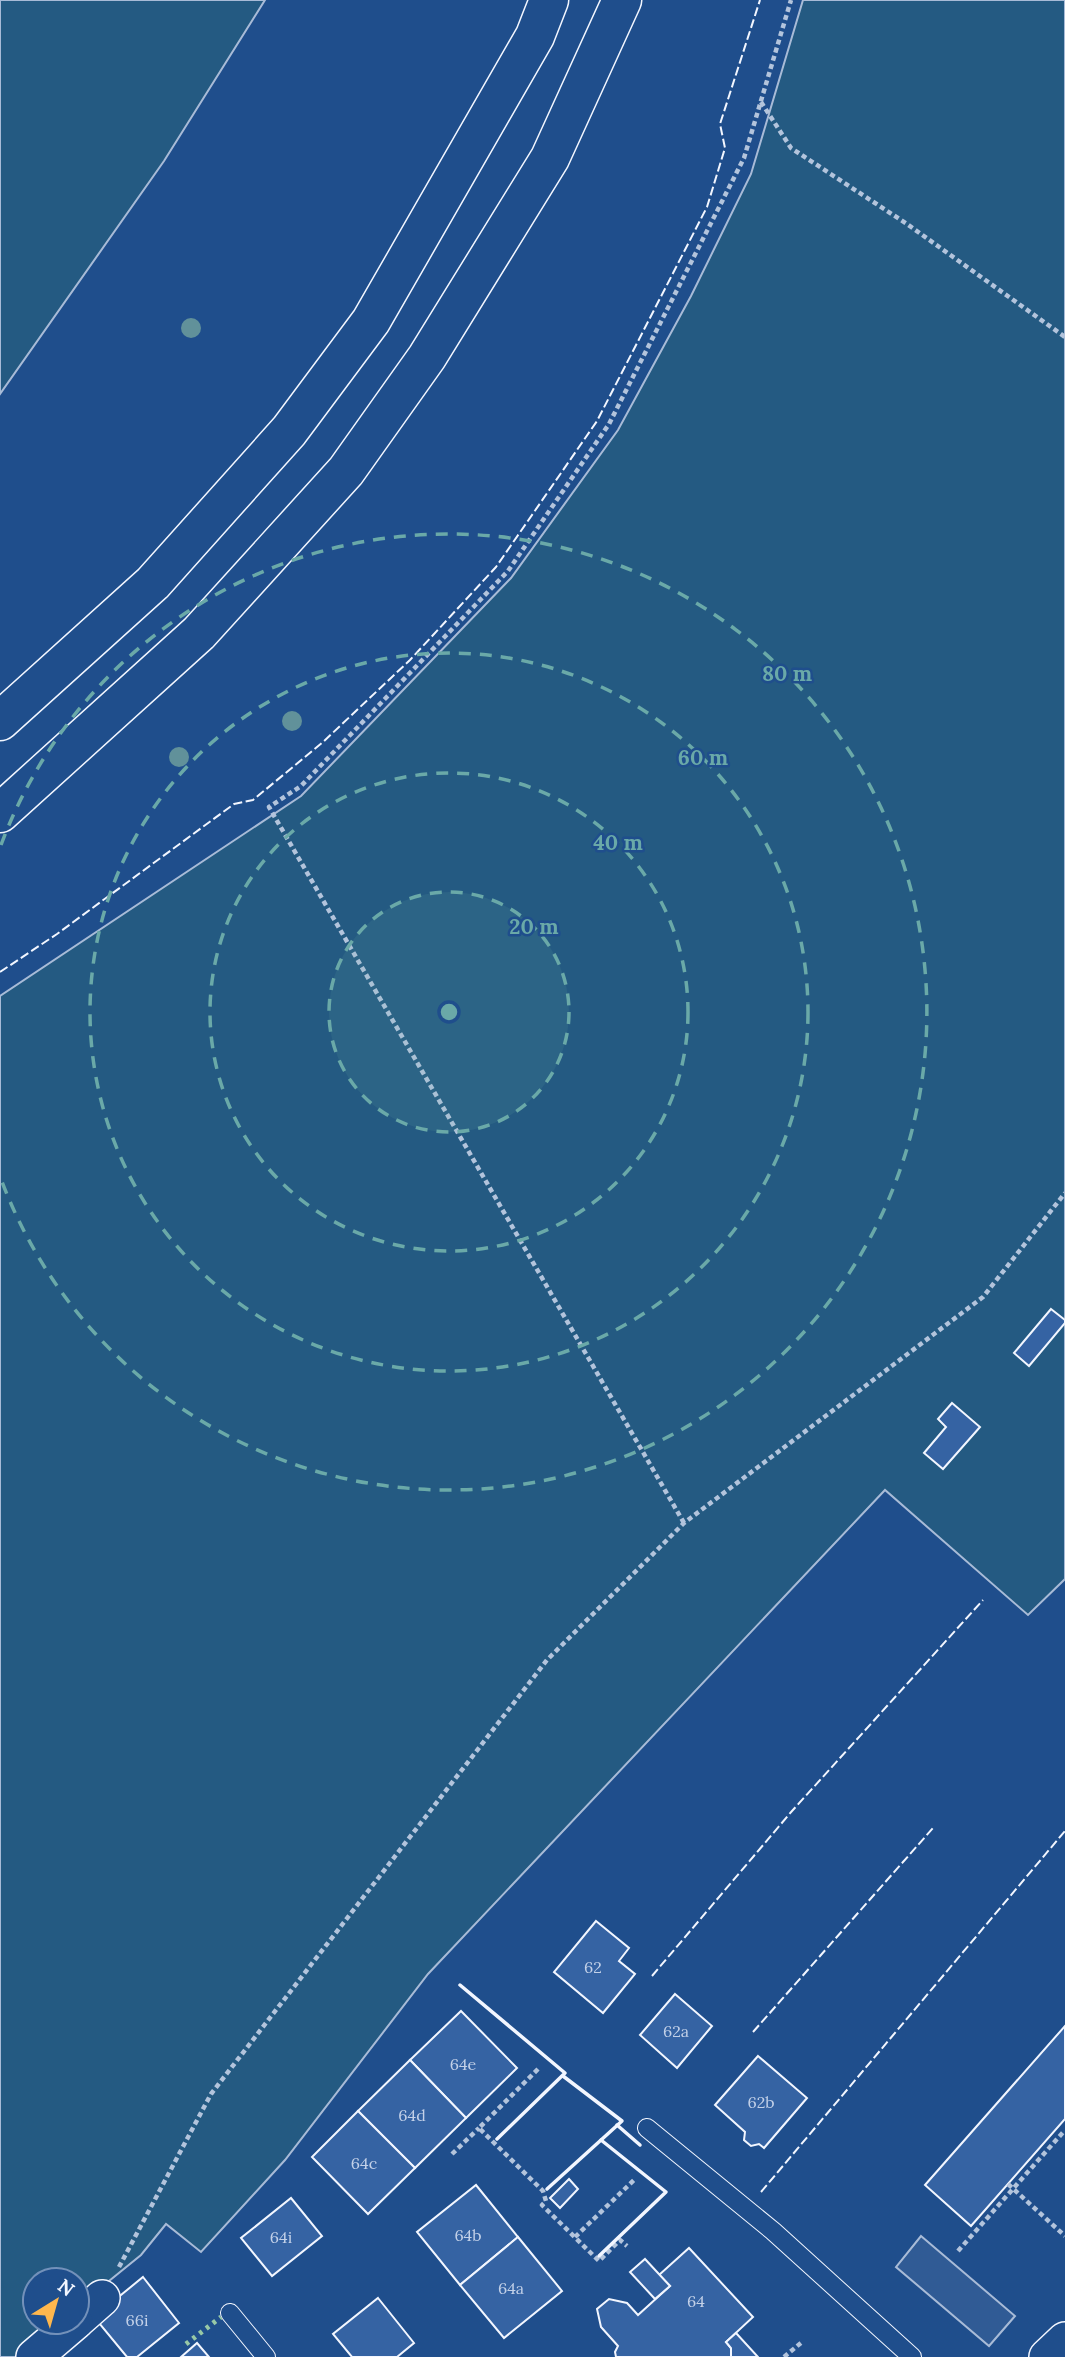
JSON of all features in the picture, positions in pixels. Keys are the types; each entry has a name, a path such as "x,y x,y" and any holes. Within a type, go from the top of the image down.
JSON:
{"highway":[{"path":"0,721 153,583 289,431 371,321 535,37 549,0"},
{"path":"0,813 199,633 345,471 427,357 550,158 622,0"}],"street":[{"path":"34,2357 59,2336"},
{"path":"1047,2357 1065,2340"}],"lane":[{"path":"647,2128 773,2231 912,2357"},
{"path":"230,2313 266,2357"}],"path":[{"path":"684,1523 269,807 301,786 499,581 609,424 744,159 791,0"},
{"path":"761,102 792,149 907,224 1065,337"},
{"path":"91,2304 211,2094 547,1660 684,1523 983,1297 1065,1193"},
{"path":"452,2154 538,2068"},
{"path":"480,2128 543,2191 546,2201 542,2205 599,2261 620,2240 627,2246"},
{"path":"958,2251 1065,2130"},
{"path":"575,2237 635,2180"},
{"path":"1008,2184 1065,2236"},
{"path":"784,2357 802,2342"}],"shaded area":[{"path":"0,0 265,0 164,161 0,394"},
{"path":"803,0 1065,0 1065,1579 1028,1615 885,1490 428,1974 285,2160 201,2252 166,2224 141,2255 91,2296 91,2266 21,2266 21,2336 41,2336 15,2357 0,2357 0,996 301,796 511,578 618,430 691,296 751,174"},
{"path":"921,2236 1015,2316 989,2346 896,2267"}],"building":[{"path":"1051,1309 1065,1320 1065,1323 1029,1366 1014,1353"},
{"path":"952,1403 980,1427 943,1469 924,1453 946,1427 938,1419"},
{"path":"596,1921 629,1948 619,1961 635,1974 603,2013 554,1972"},
{"path":"675,1994 712,2026 677,2068 640,2035"},
{"path":"461,2011 517,2068 466,2118 410,2060"},
{"path":"1065,2026 1065,2119 971,2226 925,2185"},
{"path":"758,2056 807,2098 764,2148 759,2144 751,2146 744,2140 745,2132 715,2105"},
{"path":"410,2060 466,2118 415,2168 358,2111"},
{"path":"358,2111 415,2168 368,2214 312,2157"},
{"path":"569,2179 578,2189 560,2208 550,2198"},
{"path":"476,2185 518,2237 460,2285 417,2232"},
{"path":"291,2198 322,2236 272,2276 241,2238"},
{"path":"518,2237 562,2291 504,2338 460,2285"},
{"path":"689,2248 753,2317 726,2342 731,2348 731,2357 616,2357 618,2346 601,2327 597,2309 609,2299 627,2303 638,2315 670,2286 659,2275"},
{"path":"645,2259 670,2286 655,2299 630,2272"},
{"path":"143,2277 179,2323 137,2357 127,2357 94,2317"},
{"path":"378,2298 414,2343 397,2357 352,2357 333,2334"},
{"path":"736,2333 758,2357 731,2357 731,2348 726,2342"},
{"path":"197,2343 209,2357 181,2357"}],"hedge":[{"path":"186,2344 221,2317"}],"fence":[{"path":"0,972 57,934 234,804 253,800 323,742 410,660 496,567 597,421 707,207 725,148 720,124 760,0"},
{"path":"652,1976 792,1811 983,1600"},
{"path":"753,2032 933,1828"},
{"path":"761,2192 1065,1831"}],"wall":[{"path":"460,1985 565,2073 497,2139"},
{"path":"547,2189 622,2121 563,2076"},
{"path":"617,2125 640,2145"},
{"path":"599,2256 666,2192 601,2140"}]}
